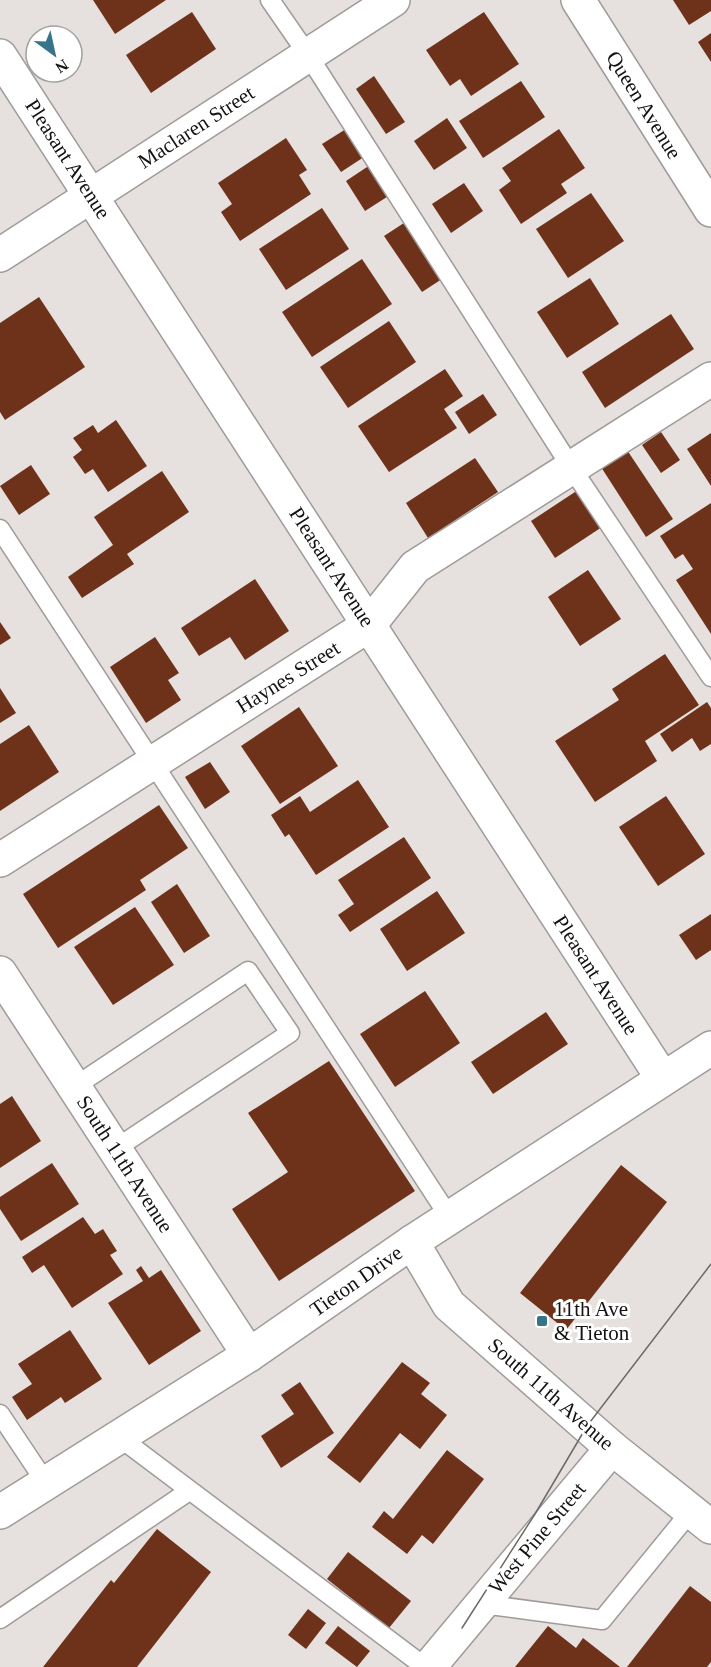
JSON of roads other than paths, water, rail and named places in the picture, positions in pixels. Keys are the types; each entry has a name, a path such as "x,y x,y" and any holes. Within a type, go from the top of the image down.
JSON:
{"street":[{"name":"Maclaren Street","path":"0,255 393,0"},
{"name":"Queen Avenue","path":"578,0 711,210"},
{"name":"Pleasant Avenue","path":"0,56 663,1079"},
{"name":"Haynes Street","path":"0,860 369,625 416,567 711,379"},
{"name":"South 11th Avenue","path":"0,973 249,1355"},
{"name":"Tieton Drive","path":"0,1512 249,1355 412,1242 711,1047"},
{"name":"South 11th Avenue","path":"412,1242 449,1305 612,1448 701,1519"},
{"name":"West Pine Street","path":"427,1667 612,1448"}],"lane":[{"path":"270,0 308,55 571,467 711,677"},
{"path":"0,529 450,1218"},
{"path":"74,1087 248,971 290,1034 115,1149"},
{"path":"0,1414 46,1483"},
{"path":"119,1437 427,1667"},
{"path":"0,1619 189,1491"},
{"path":"472,1616 602,1620 701,1519"}],"tram line":[{"path":"462,1628 535,1514 587,1426 711,1264"}],"place":[{"name":"11th Ave & Tieton","path":"542,1321"}]}
